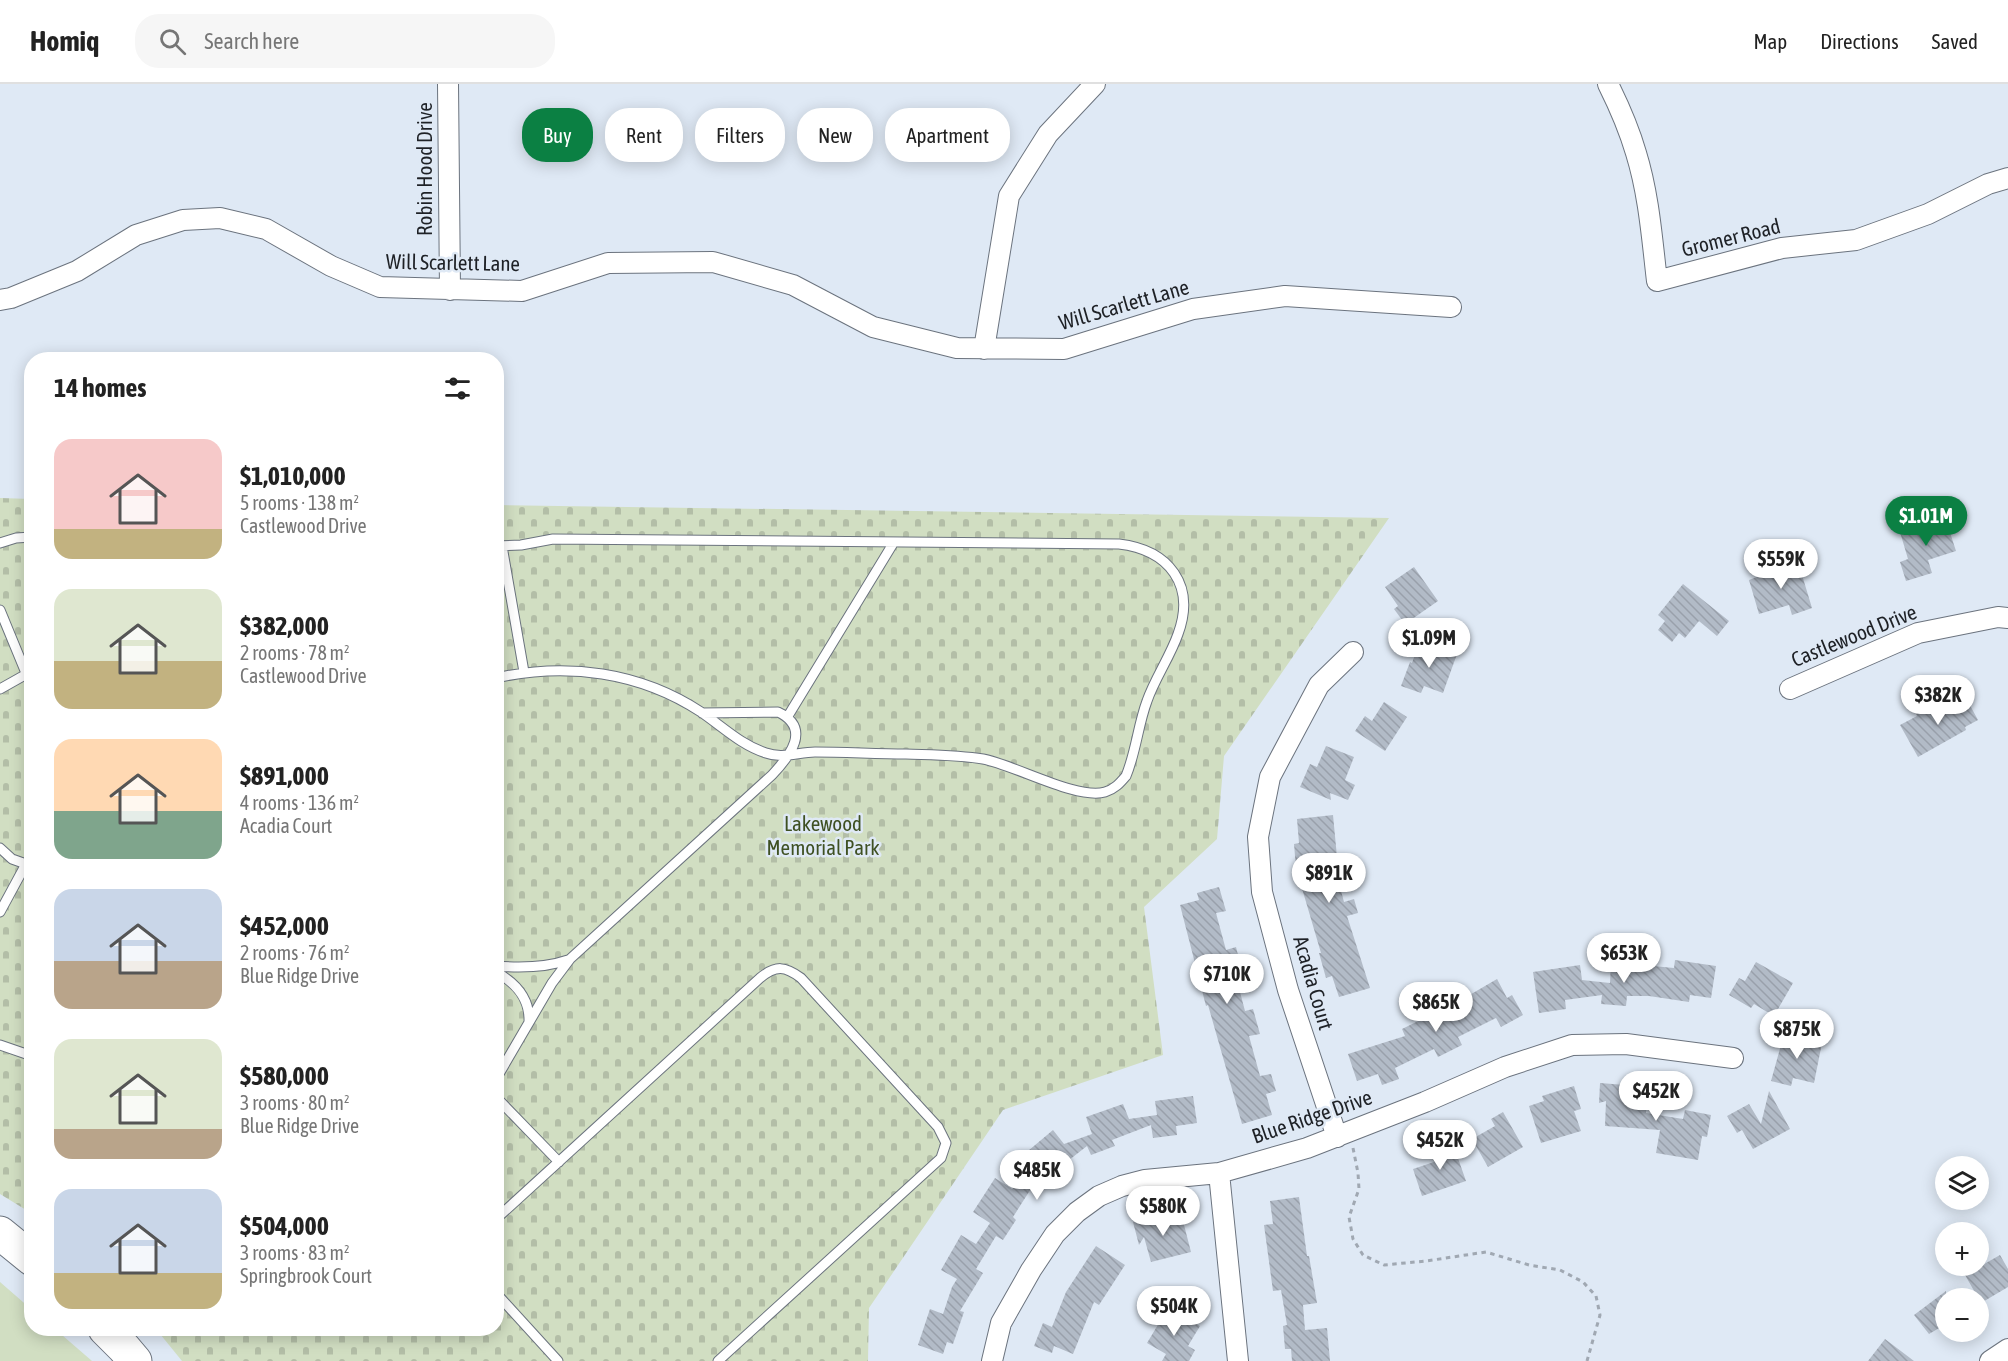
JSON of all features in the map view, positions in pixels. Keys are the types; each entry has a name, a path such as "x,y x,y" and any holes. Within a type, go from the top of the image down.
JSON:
{"highway":[{"path":"0,1233 24,1252"},
{"path":"112,1336 135,1361"}],"street":[{"name":"Robin Hood Drive","path":"448,84 450,290"},
{"path":"984,349 1009,196 1048,134 1095,84"},
{"name":"Gromer Road","path":"1608,84 1620,108 1636,153 1647,200 1657,281 1782,248 1856,240 1928,214 1988,184 2008,178"},
{"name":"Will Scarlett Lane","path":"0,300 11,298 77,271 136,235 183,220 220,218 266,229 331,266 380,287 522,291 608,263 713,262 793,285 873,327 957,348 1064,349 1193,309 1285,296 1450,307"},
{"name":"Castlewood Drive","path":"1790,689 1918,633 1998,617 2008,618"},
{"name":"Acadia Court","path":"1343,1134 1288,990 1262,892 1258,837 1270,777 1280,757 1319,685 1353,652"},
{"name":"Blue Ridge Drive","path":"992,1361 1001,1323 1031,1270 1055,1234 1077,1212 1099,1196 1122,1186 1145,1180 1219,1173 1307,1149 1505,1067 1572,1045 1626,1044 1733,1058"},
{"path":"1219,1173 1238,1361"},
{"path":"1990,1361 2008,1349"}],"lane":[{"path":"0,543 24,538"},
{"path":"504,545 552,539 1119,544 1142,548 1162,559 1173,570 1183,593 1184,609 1173,646 1147,699 1126,776 1113,789 1103,793 1092,793 1061,785 1006,765 976,758 815,752 782,756 767,754 749,746 701,712 650,687 601,673 551,670 504,676"},
{"path":"788,716 894,542"},
{"path":"504,571 524,672"},
{"path":"0,610 24,661"},
{"path":"0,689 24,675"},
{"path":"504,1066 561,969 570,959 772,775 790,754 796,732 788,716 767,711 729,714 701,712"},
{"path":"1,852 24,863"},
{"path":"0,912 24,872"},
{"path":"504,966 554,965 570,959"},
{"path":"504,1212 760,978 774,969 786,969 801,978 938,1127 946,1143 940,1158 718,1361"},
{"path":"504,976 518,987 529,1011 529,1024"},
{"path":"0,1045 24,1053"},
{"path":"504,1105 559,1162"},
{"path":"504,1302 558,1361"}],"path":[{"path":"1343,1134 1358,1173 1359,1189 1349,1217 1353,1239 1363,1256 1384,1265 1486,1252 1529,1265 1560,1270 1583,1282 1596,1296 1600,1315 1587,1361"}],"green space":[{"path":"0,498 24,499 24,1209 0,1194"},
{"name":"Lakewood Memorial Park","path":"504,505 1389,518 1224,756 1217,839 1144,907 1163,1055 1003,1110 869,1308 868,1361 182,1361 162,1336 504,1336"},
{"path":"0,1282 24,1303 24,1336 63,1336 92,1361 0,1361"}],"building":[{"path":"1944,514 1956,551 1928,560 1932,573 1906,581 1900,562 1908,559 1900,532 1933,521 1932,518"},
{"path":"1774,565 1776,572 1799,565 1812,608 1792,615 1789,605 1759,614 1749,580 1762,575 1761,570"},
{"path":"1414,567 1438,601 1405,624 1394,609 1398,606 1385,587"},
{"path":"1683,584 1729,621 1717,636 1699,621 1685,638 1679,633 1672,642 1658,630 1665,621 1658,615"},
{"path":"1420,641 1457,654 1443,693 1424,686 1421,693 1401,686"},
{"path":"1966,698 1978,720 1965,727 1966,730 1918,757 1900,725 1936,702 1941,712"},
{"path":"1384,702 1407,717 1385,751 1355,731 1365,716 1372,721"},
{"path":"1326,746 1354,757 1345,780 1355,785 1348,800 1330,793 1331,800 1300,787 1310,764 1317,767"},
{"path":"1333,815 1337,857 1332,857 1344,902 1354,899 1358,913 1347,916 1370,988 1339,997 1332,976 1326,978 1296,868 1294,844 1299,843 1297,819"},
{"path":"1219,887 1226,911 1216,913 1226,950 1236,947 1242,971 1235,973 1245,1011 1253,1009 1260,1034 1249,1036 1260,1076 1271,1074 1276,1091 1266,1094 1272,1115 1242,1124 1208,1005 1206,1006 1180,905 1199,900 1197,893"},
{"path":"1675,960 1716,966 1711,998 1690,995 1689,1002 1649,996 1627,996 1626,1006 1601,1004 1602,995 1565,1000 1566,1009 1539,1013 1533,972 1580,965 1582,980 1610,983 1611,962 1674,968"},
{"path":"1756,962 1793,983 1774,1016 1754,1004 1751,1008 1729,995 1739,978 1745,981"},
{"path":"1497,979 1507,998 1512,995 1523,1015 1501,1027 1496,1018 1458,1037 1462,1045 1438,1057 1434,1049 1395,1068 1399,1079 1382,1085 1378,1074 1357,1081 1348,1054 1405,1036 1402,1029 1461,1000"},
{"path":"1784,1034 1822,1043 1814,1083 1793,1078 1791,1086 1771,1081"},
{"path":"1600,1083 1625,1085 1625,1096 1647,1098 1646,1113 1683,1119 1685,1110 1711,1115 1707,1137 1702,1136 1698,1160 1656,1153 1660,1130 1605,1126 1606,1101 1599,1103"},
{"path":"1574,1086 1581,1109 1574,1111 1581,1131 1541,1143 1529,1106 1544,1101 1542,1096"},
{"path":"1769,1091 1790,1129 1753,1149 1742,1130 1737,1133 1727,1116 1749,1104 1761,1124"},
{"path":"1193,1096 1197,1123 1176,1126 1177,1135 1153,1138 1151,1125 1112,1140 1115,1146 1091,1155 1087,1146 1055,1171 1059,1176 1040,1191 1034,1184 1013,1217 1016,1220 1003,1240 996,1236 976,1269 983,1273 960,1311 964,1312 953,1344 947,1342 943,1354 918,1345 930,1309 943,1314 957,1279 941,1270 961,1235 976,1244 990,1223 973,1212 995,1178 1012,1189 1034,1171 1022,1156 1053,1130 1064,1144 1092,1134 1086,1117 1123,1104 1129,1119 1157,1115 1155,1101"},
{"path":"1503,1112 1523,1147 1488,1167 1472,1139 1495,1126 1491,1119"},
{"path":"1453,1144 1466,1181 1422,1196 1413,1169 1434,1162 1430,1152"},
{"path":"1299,1197 1307,1256 1309,1256 1317,1303 1303,1305 1305,1330 1327,1328 1330,1361 1292,1361 1291,1349 1285,1349 1283,1326 1287,1325 1281,1290 1273,1291 1264,1225 1273,1224 1270,1201"},
{"path":"1168,1213 1170,1224 1183,1221 1191,1252 1151,1262 1144,1237 1139,1245 1133,1222"},
{"path":"1096,1246 1125,1265 1099,1305 1094,1302 1073,1354 1054,1346 1052,1353 1034,1346 1043,1323 1052,1327 1066,1292"},
{"path":"2000,1255 2008,1269 2008,1287 1989,1298 1989,1288 1972,1288 1966,1276 1989,1276 1989,1261"},
{"path":"1935,1299 1935,1330 1929,1334 1914,1315"},
{"path":"1168,1308 1200,1326 1188,1346 1195,1350 1189,1361 1162,1361 1166,1354 1147,1343"},
{"path":"1885,1339 1914,1361 1868,1361"}]}
